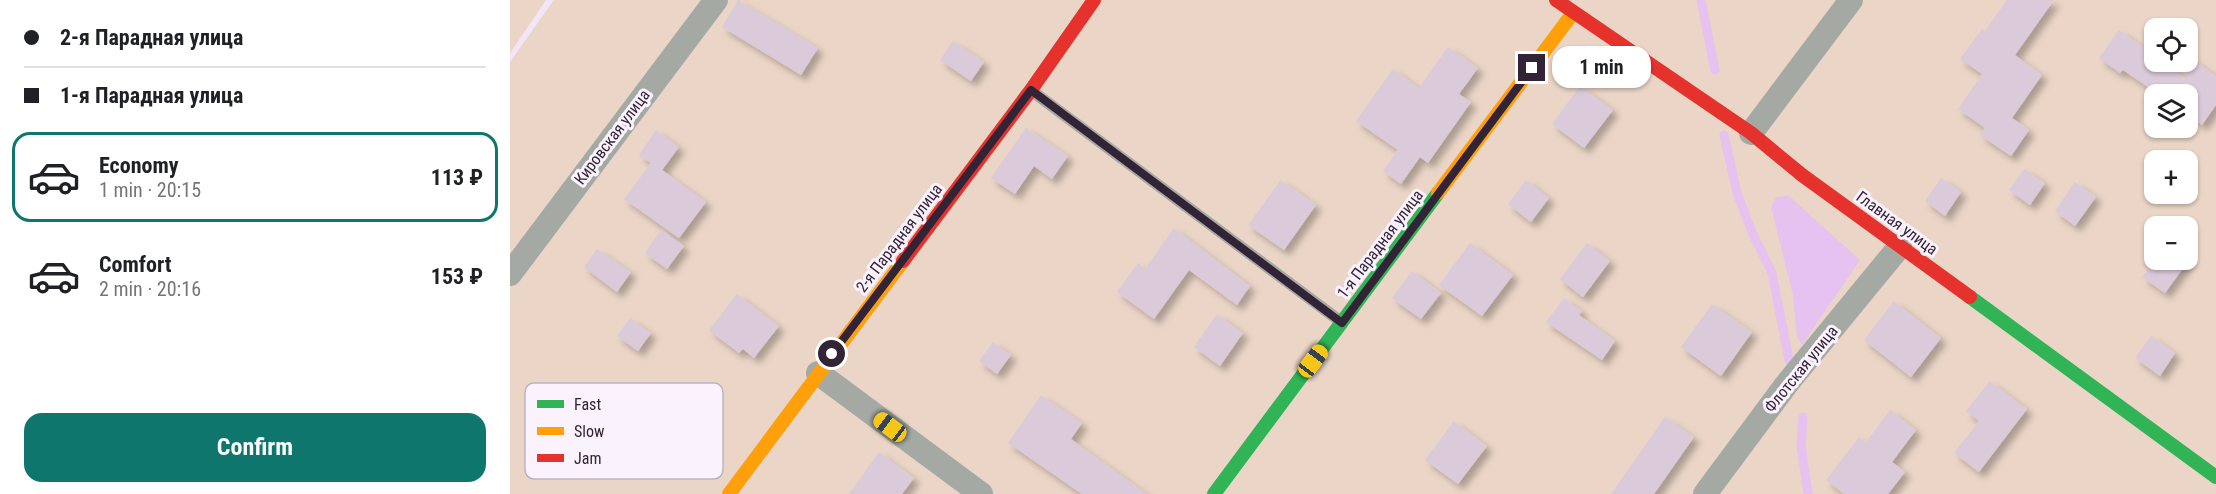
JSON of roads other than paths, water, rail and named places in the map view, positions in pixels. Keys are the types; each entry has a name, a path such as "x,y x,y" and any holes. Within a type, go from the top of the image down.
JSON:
{"street":[{"name":"Кировская улица","path":"510,274 716,0"},
{"name":"Главная улица","path":"1556,0 1751,133 1802,175 2216,477"},
{"path":"1751,133 1851,0"},
{"name":"2-я Парадная улица","path":"729,494 1031,90 1092,1"},
{"name":"1-я Парадная улица","path":"1214,494 1573,13"},
{"name":"Флотская улица","path":"1705,494 1786,385 1900,246"},
{"path":"818,373 981,494"},
{"path":"2204,494 2216,477"}],"lane":[{"path":"1031,90 1342,323"}],"waterway":[{"path":"1701,0 1715,70"},
{"path":"1724,135 1737,193 1752,232 1772,273 1789,360"},
{"path":"1803,417 1801,445 1808,494"}]}
